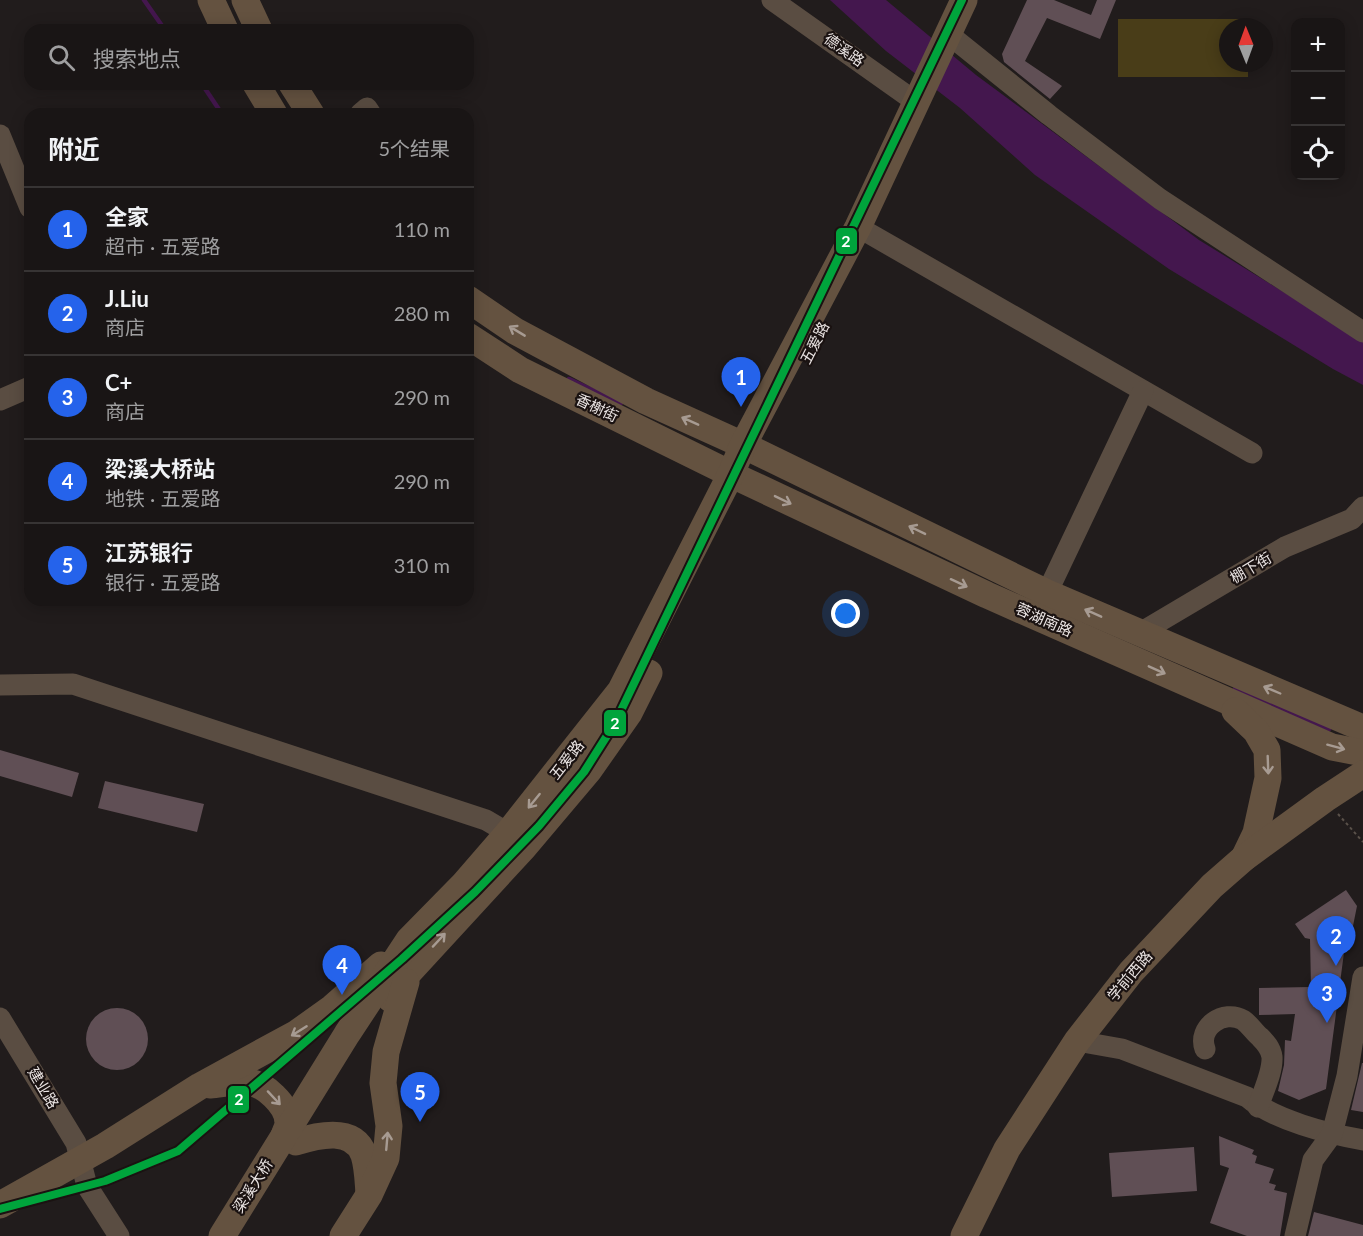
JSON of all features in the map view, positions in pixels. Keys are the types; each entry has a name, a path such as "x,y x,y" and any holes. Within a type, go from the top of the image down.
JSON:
{"main road":[{"path":"211,0 222,24"},
{"path":"245,0 255,24"},
{"path":"952,38 964,0"},
{"path":"952,38 977,0"},
{"name":"五爱路","path":"290,1139 410,972 524,847 589,770 629,713 751,449 864,230 923,95 952,38"},
{"path":"260,90 270,108"},
{"path":"296,90 307,108"},
{"name":"蓉湖南路","path":"474,303 515,331 636,396 751,449 1047,593 1358,726 1363,732"},
{"name":"香榭街","path":"474,340 520,370 738,478"},
{"name":"五爱路","path":"290,1139 347,1034 408,940 463,885 508,833 621,690 738,478"},
{"name":"蓉湖南路","path":"738,478 987,596 1226,702 1332,747 1363,753"},
{"path":"1128,657 1140,633"},
{"path":"1226,702 1256,731 1267,750 1268,778 1256,833 1244,858"},
{"name":"学前西路","path":"964,1236 1007,1149 1077,1041 1131,972 1197,902 1244,858 1324,799 1363,774"},
{"path":"0,1205 200,1086 297,1033 324,1014 408,940"},
{"path":"343,1236 369,1195 386,1158 389,1126 383,1083 386,1052 410,972"},
{"path":"200,1086 249,1082 264,1089 274,1096 284,1110 290,1139 336,1134 354,1140 363,1153 367,1168 369,1195"},
{"name":"梁溪大桥","path":"222,1236 290,1139"},
{"name":"梁溪大桥","path":"238,1236 290,1139"}],"street":[{"name":"德溪路","path":"772,0 923,95"},
{"path":"952,38 1049,116 1160,199 1363,332"},
{"path":"0,135 24,193"},
{"path":"864,230 1252,453"},
{"path":"0,400 24,390"},
{"path":"1047,593 1143,391"},
{"name":"棚下街","path":"1140,633 1285,547 1352,519 1363,507"},
{"path":"0,685 73,684 486,820 508,833"},
{"path":"1295,1236 1313,1160 1332,1134 1347,1076 1363,976"},
{"path":"1205,1049 1202,1041 1204,1032 1214,1022 1226,1017 1242,1019 1267,1044 1272,1056 1271,1068 1258,1107"},
{"name":"建业路","path":"0,1018 76,1143 87,1186 119,1236"},
{"path":"1077,1041 1112,1060 1245,1107 1258,1107 1332,1134 1362,1140"}],"path":[{"path":"1324,799 1363,842"}],"shaded area":[{"path":"830,0 886,0 976,75 1199,240 1363,341 1363,385 1169,269 1035,175 960,108 886,51"},
{"path":"1118,19 1219,19 1219,72 1248,72 1248,77 1118,77"}],"building":[{"path":"1027,0 1054,0 1091,15 1097,0 1116,0 1100,39 1047,18 1025,61 1062,86 1050,99 1004,62 1002,54"},
{"path":"0,750 79,773 72,797 0,776"},
{"path":"105,781 204,804 197,832 98,808"},
{"path":"1346,890 1357,906 1349,946 1345,945 1326,1089 1299,1100 1278,1091 1284,1065 1285,1040 1291,1041 1295,1014 1259,1015 1259,988 1311,987 1310,939 1305,938 1295,924"},
{"path":"117,1008 139,1017 148,1039 139,1061 117,1070 95,1061 86,1039 95,1017"},
{"path":"1363,1063 1363,1112 1351,1110"},
{"path":"1219,1136 1254,1150 1252,1154 1257,1156 1255,1163 1274,1169 1269,1183 1276,1185 1274,1190 1287,1193 1280,1236 1247,1236 1210,1223 1229,1168 1220,1165"},
{"path":"1194,1147 1197,1191 1112,1197 1109,1153"},
{"path":"1314,1212 1363,1225 1363,1236 1308,1236"}],"waterway":[{"path":"144,0 161,24"},
{"path":"206,90 218,108"},
{"path":"569,379 621,403"},
{"path":"1235,689 1329,729"}],"transit line":[{"name":"2","path":"0,1209 105,1181 178,1151 402,959 475,892 539,826 584,772 615,723 962,0"}],"place":[{"name":"全家","path":"741,407"},
{"name":"J.Liu","path":"1336,966"},
{"name":"梁溪大桥站","path":"342,995"},
{"name":"C+","path":"1327,1023"},
{"name":"江苏银行","path":"420,1122"}]}
